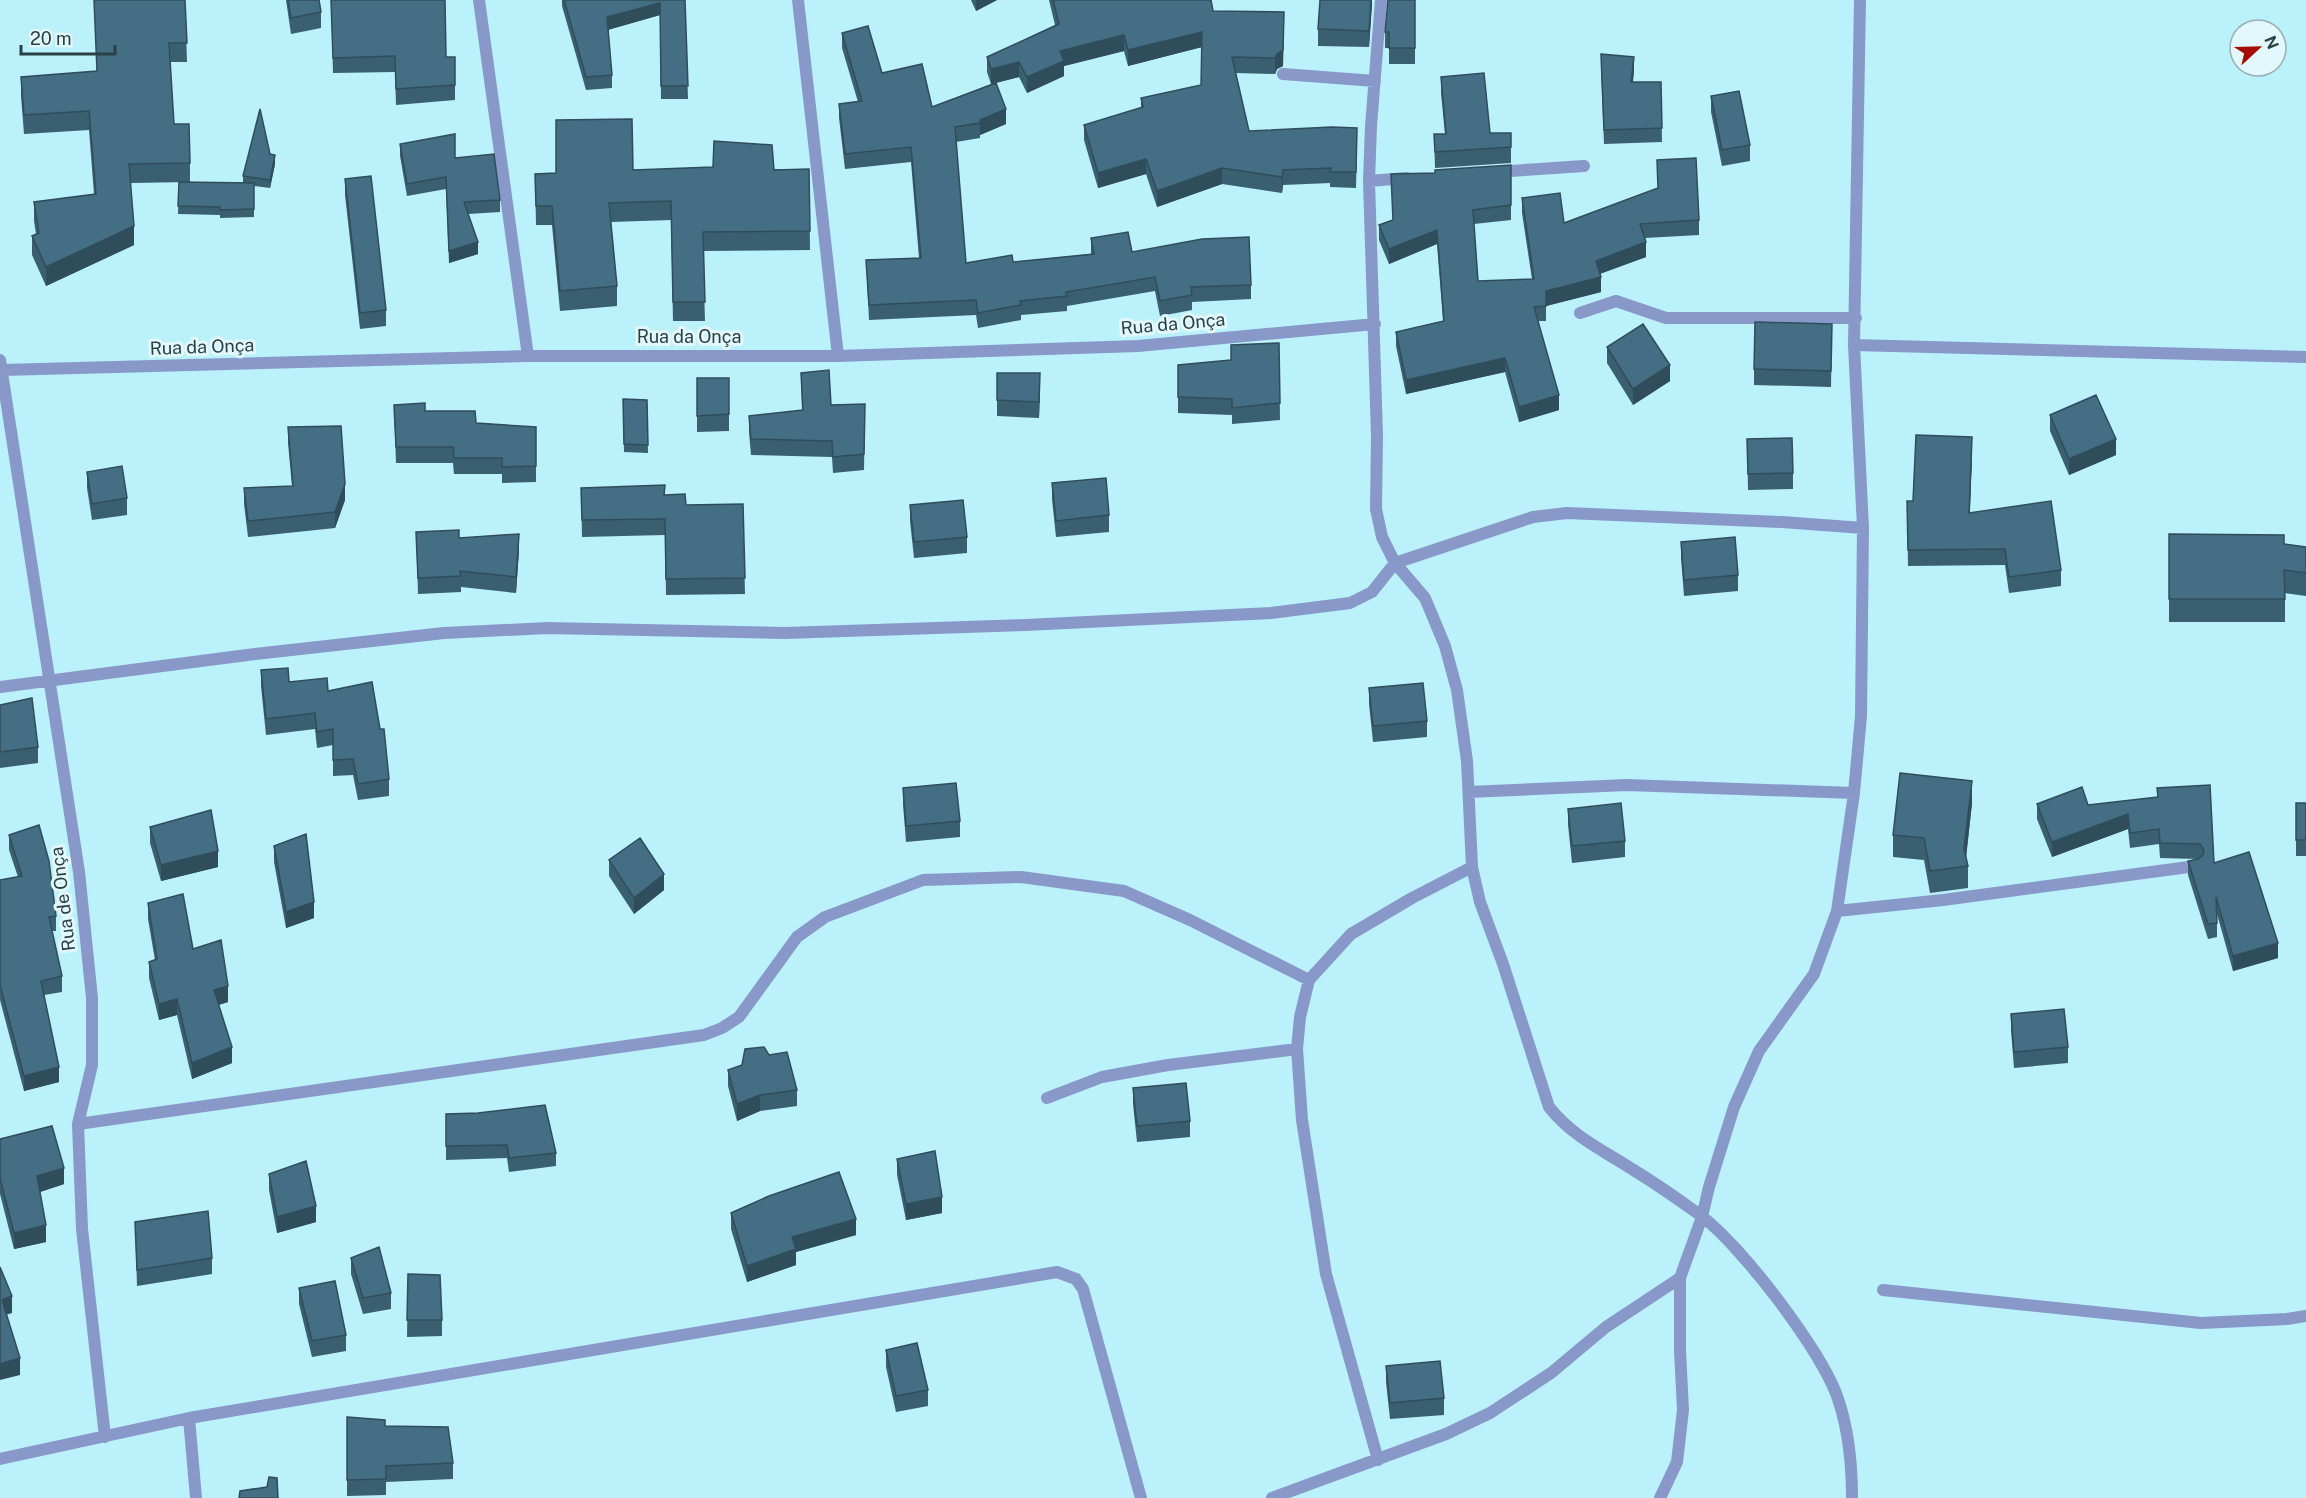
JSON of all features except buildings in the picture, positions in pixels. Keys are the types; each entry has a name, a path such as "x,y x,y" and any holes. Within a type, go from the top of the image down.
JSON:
{"street":[{"path":"479,0 528,356"},
{"path":"798,0 838,356"},
{"path":"1381,0 1369,181 1375,324 1376,509 1382,537 1395,563 1425,598 1445,646 1457,690 1467,761 1472,867 1480,902 1503,964 1549,1107 1578,1137 1634,1170 1702,1217 1740,1254 1813,1350 1838,1398 1852,1463 1852,1498"},
{"path":"1660,1498 1677,1462 1683,1410 1680,1278 1702,1217 1709,1186 1734,1107 1759,1051 1814,974 1837,911 1854,793 1861,716 1863,528 1854,345 1860,0"},
{"path":"1283,74 1375,81"},
{"path":"1476,174 1584,166"},
{"path":"1369,181 1417,178"},
{"path":"1580,313 1616,301 1666,318 1856,318"},
{"name":"Rua da Onça","path":"1,365 528,356 838,356 1138,346 1375,324"},
{"path":"1854,345 2306,357"},
{"name":"Rua de Onça","path":"1,365 79,872 93,998 92,1065 78,1124 82,1229 105,1437"},
{"path":"0,687 50,679 444,633 524,629 785,633 1026,626 1271,613 1350,603 1372,592 1395,563 1533,517 1567,513 1782,522 1863,528"},
{"path":"1469,792 1627,784 1854,793"},
{"path":"1837,911 1943,900 2196,866"},
{"path":"1378,1460 1326,1274 1302,1120 1297,1049 1300,1017 1309,980 1351,934 1412,898 1472,867"},
{"path":"78,1124 704,1035 722,1028 739,1017 796,937 810,926 825,917 923,880 1021,877 1124,891 1190,920 1309,980"},
{"path":"1047,1098 1102,1077 1168,1065 1297,1049"},
{"path":"0,1459 189,1418 1058,1272 1076,1279 1083,1288 1141,1498"},
{"path":"1272,1498 1446,1434 1490,1413 1551,1373 1606,1326 1680,1278"},
{"path":"1883,1290 2202,1323 2306,1316"},
{"path":"189,1418 196,1498"}]}
